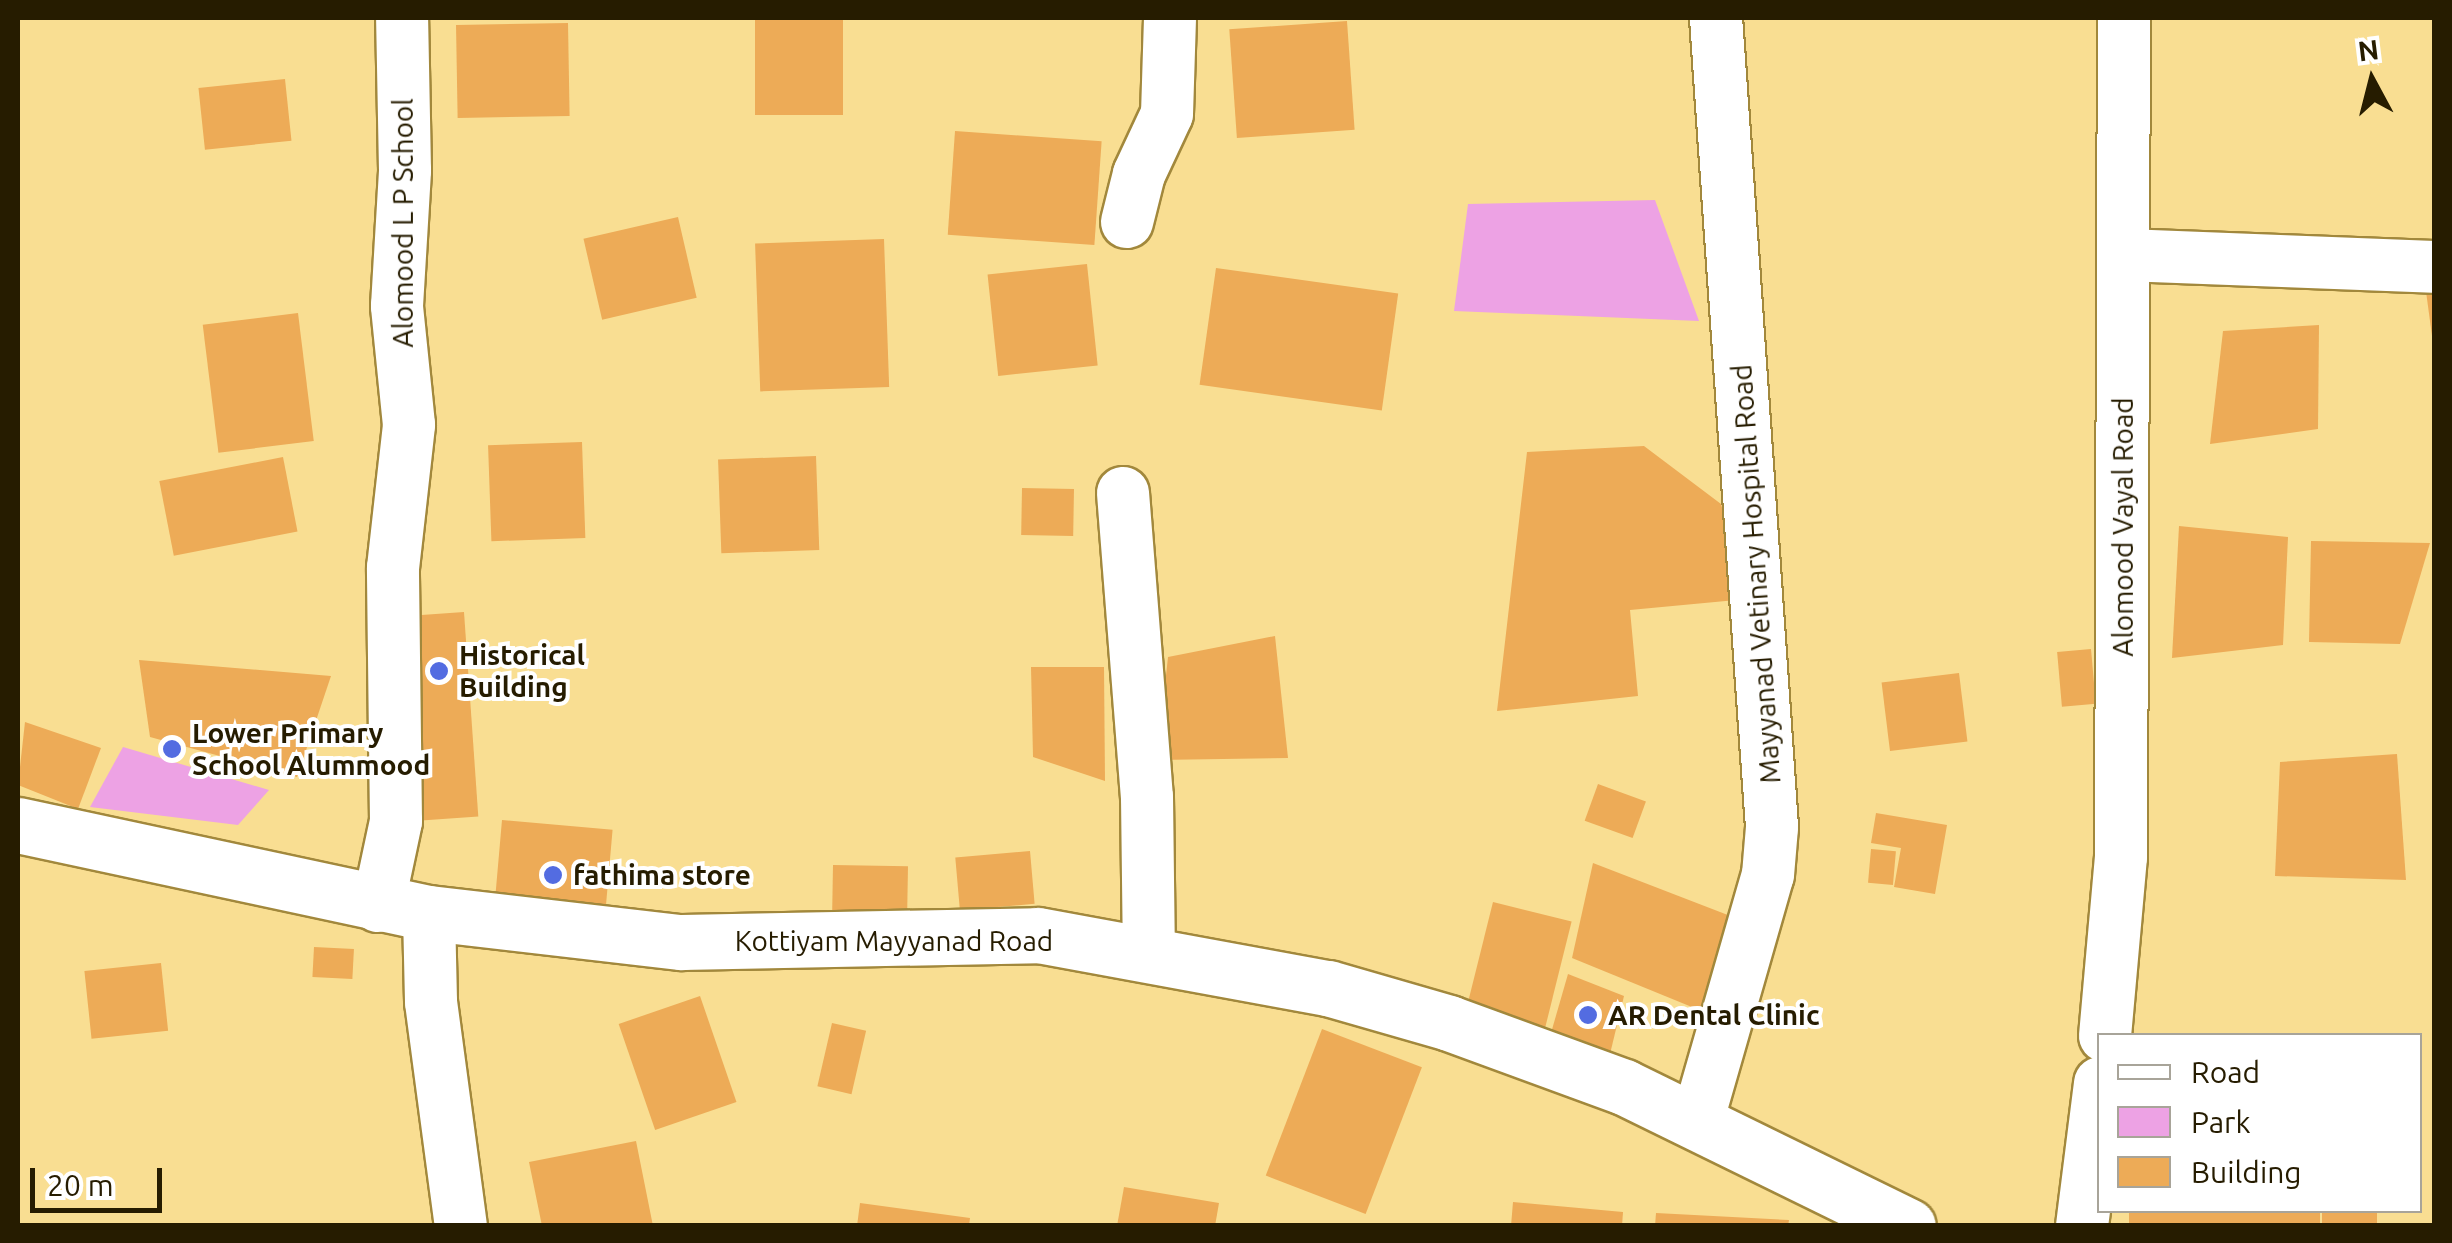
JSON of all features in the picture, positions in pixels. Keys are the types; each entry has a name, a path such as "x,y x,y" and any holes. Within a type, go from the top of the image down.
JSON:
{"main road":[{"name":"Kottiyam Mayyanad Road","path":"18,825 404,910 680,942 1038,936 1328,988 1449,1023 1624,1087 1908,1226"}],"street":[{"name":"Alomood L P School","path":"402,18 405,170 397,306 410,425 393,568 396,821 404,910 431,1002 461,1226"},
{"path":"1127,222 1138,174 1167,114 1170,18"},
{"name":"Mayyanad Vetinary Hospital Road","path":"1696,1122 1768,875 1772,827 1716,18"},
{"name":"Alomood Vayal Road","path":"2106,1033 2121,858 2124,18"},
{"path":"2125,255 2434,267"},
{"path":"1123,493 1146,797 1148,956"},
{"path":"2082,1226 2097,1107"}],"green space":[{"path":"1655,200 1699,321 1454,311 1468,204"},
{"path":"123,747 269,790 238,825 90,807"}],"building":[{"path":"755,18 843,18 843,115 755,115"},
{"path":"1347,21 1355,130 1237,138 1229,29"},
{"path":"568,23 570,116 458,118 456,25"},
{"path":"285,79 291,141 205,150 198,88"},
{"path":"955,131 1102,141 1094,245 948,235"},
{"path":"678,217 697,298 602,320 583,239"},
{"path":"884,239 889,387 760,391 755,244"},
{"path":"1087,264 1098,365 998,376 988,274"},
{"path":"1216,268 1398,294 1382,410 1200,385"},
{"path":"2434,268 2434,336 2432,336 2423,269"},
{"path":"298,313 314,441 218,453 203,325"},
{"path":"2319,325 2318,429 2210,444 2223,331"},
{"path":"582,442 585,538 491,541 488,445"},
{"path":"1644,446 1721,504 1747,599 1630,610 1638,696 1497,711 1527,452"},
{"path":"816,456 819,550 721,553 718,459"},
{"path":"283,457 298,532 174,556 159,481"},
{"path":"1022,488 1074,489 1073,536 1021,535"},
{"path":"2179,526 2288,537 2283,645 2172,658"},
{"path":"2311,541 2430,543 2400,644 2309,642"},
{"name":"Historical Building","path":"464,612 478,817 421,820 407,616"},
{"path":"1275,636 1288,758 1157,760 1168,657"},
{"path":"2091,649 2096,704 2062,707 2057,652"},
{"path":"139,660 331,676 297,777 150,737"},
{"path":"1031,667 1104,667 1105,781 1033,757"},
{"path":"1959,673 1967,741 1890,751 1882,683"},
{"path":"25,722 101,748 78,809 18,785"},
{"path":"2397,754 2406,880 2275,876 2280,762"},
{"path":"1598,784 1646,801 1633,838 1585,821"},
{"path":"1876,813 1947,825 1935,894 1894,887 1901,848 1871,843"},
{"name":"fathima store","path":"502,820 613,830 606,906 495,897"},
{"path":"1871,849 1896,851 1893,885 1868,883"},
{"path":"1030,851 1035,904 960,910 955,858"},
{"path":"1593,863 1733,917 1709,1014 1572,958"},
{"path":"833,865 908,866 907,921 832,920"},
{"path":"1493,902 1572,922 1544,1031 1466,1012"},
{"path":"314,947 354,949 352,979 312,977"},
{"path":"161,963 168,1031 92,1039 84,971"},
{"name":"AR Dental Clinic","path":"1568,974 1624,996 1610,1054 1551,1033"},
{"path":"700,996 736,1102 655,1130 619,1024"},
{"path":"832,1023 866,1031 851,1094 817,1086"},
{"path":"1322,1029 1422,1067 1366,1214 1266,1176"},
{"path":"636,1141 653,1226 542,1226 529,1162"},
{"path":"1124,1187 1219,1203 1215,1226 1117,1226"},
{"path":"1513,1202 1623,1212 1622,1226 1511,1226"},
{"path":"860,1203 970,1218 969,1226 857,1226"},
{"path":"1656,1213 1789,1220 1788,1226 1655,1226"},
{"path":"2129,1213 2320,1213 2320,1226 2129,1226"},
{"path":"2322,1213 2377,1213 2377,1226 2322,1226"}],"place":[{"name":"Historical Building","path":"439,671"},
{"name":"Lower Primary School Alummood","path":"172,749"},
{"name":"fathima store","path":"553,875"},
{"name":"AR Dental Clinic","path":"1588,1015"}]}
